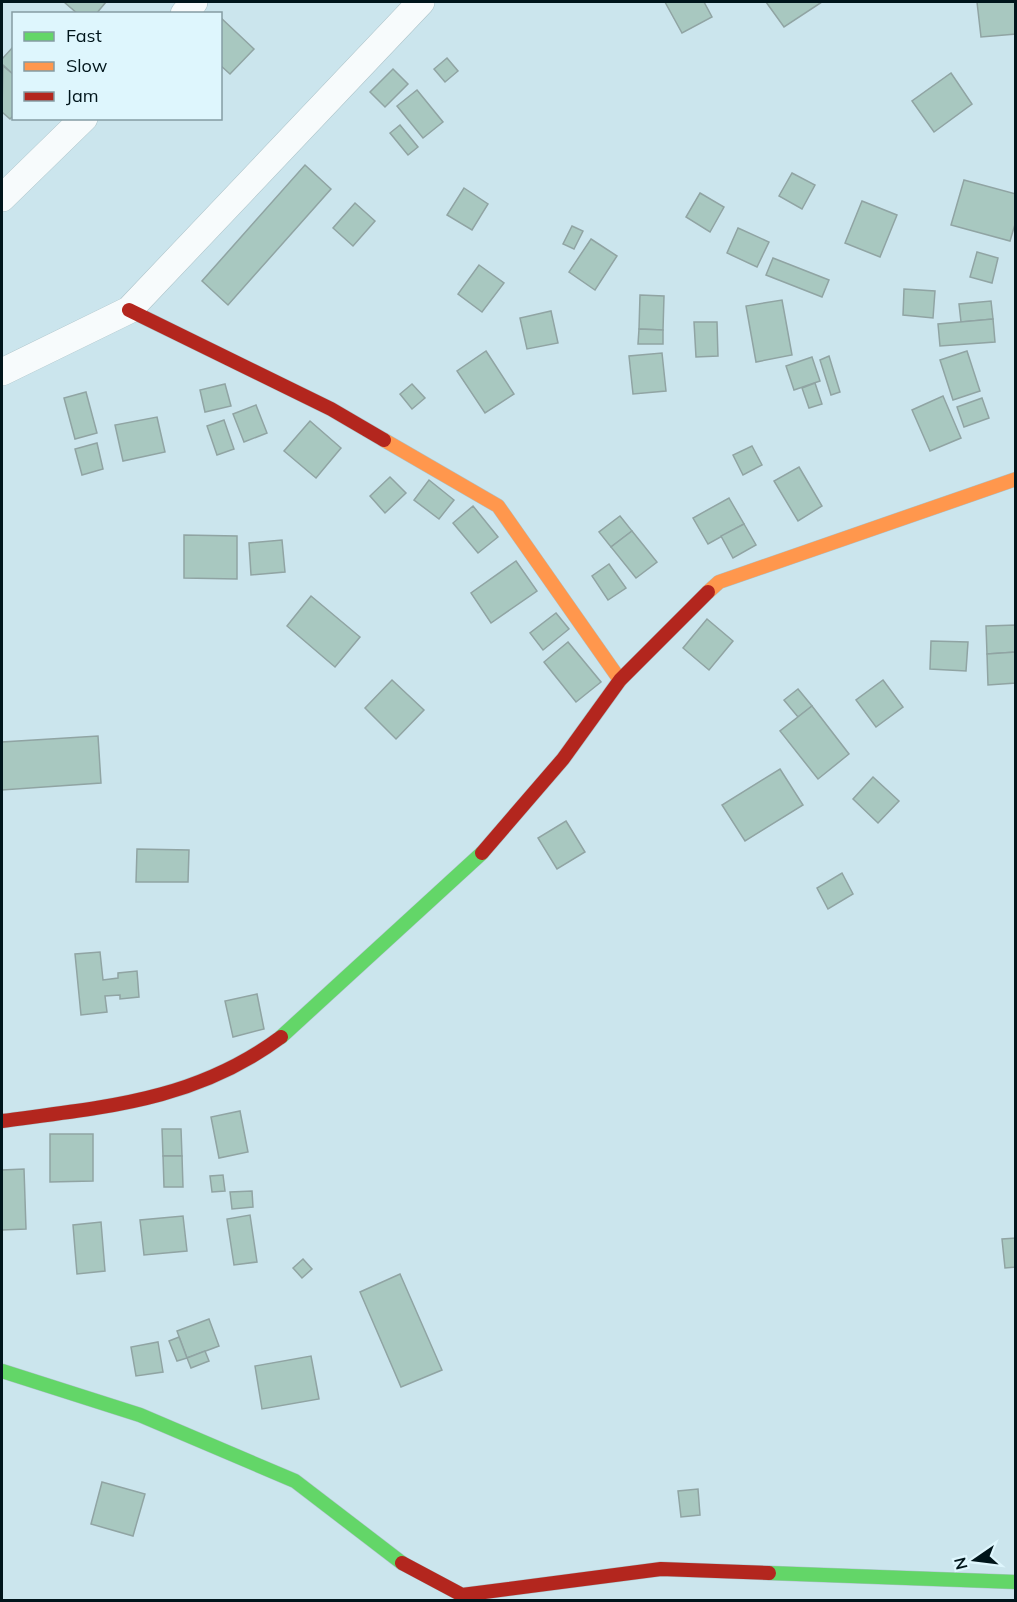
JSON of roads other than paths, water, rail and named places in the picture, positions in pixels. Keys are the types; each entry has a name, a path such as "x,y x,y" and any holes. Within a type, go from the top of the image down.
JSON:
{"street":[{"path":"2,372 129,310 421,2"},
{"path":"2,198 82,120"},
{"path":"129,310 331,409 498,506 620,680"},
{"path":"2,1121 130,1103 208,1080 251,1059 295,1026 476,860 563,759 620,680 719,582 1016,479"},
{"path":"2,1371 140,1415 295,1481 404,1563 462,1595 661,1569 1016,1582"}]}
